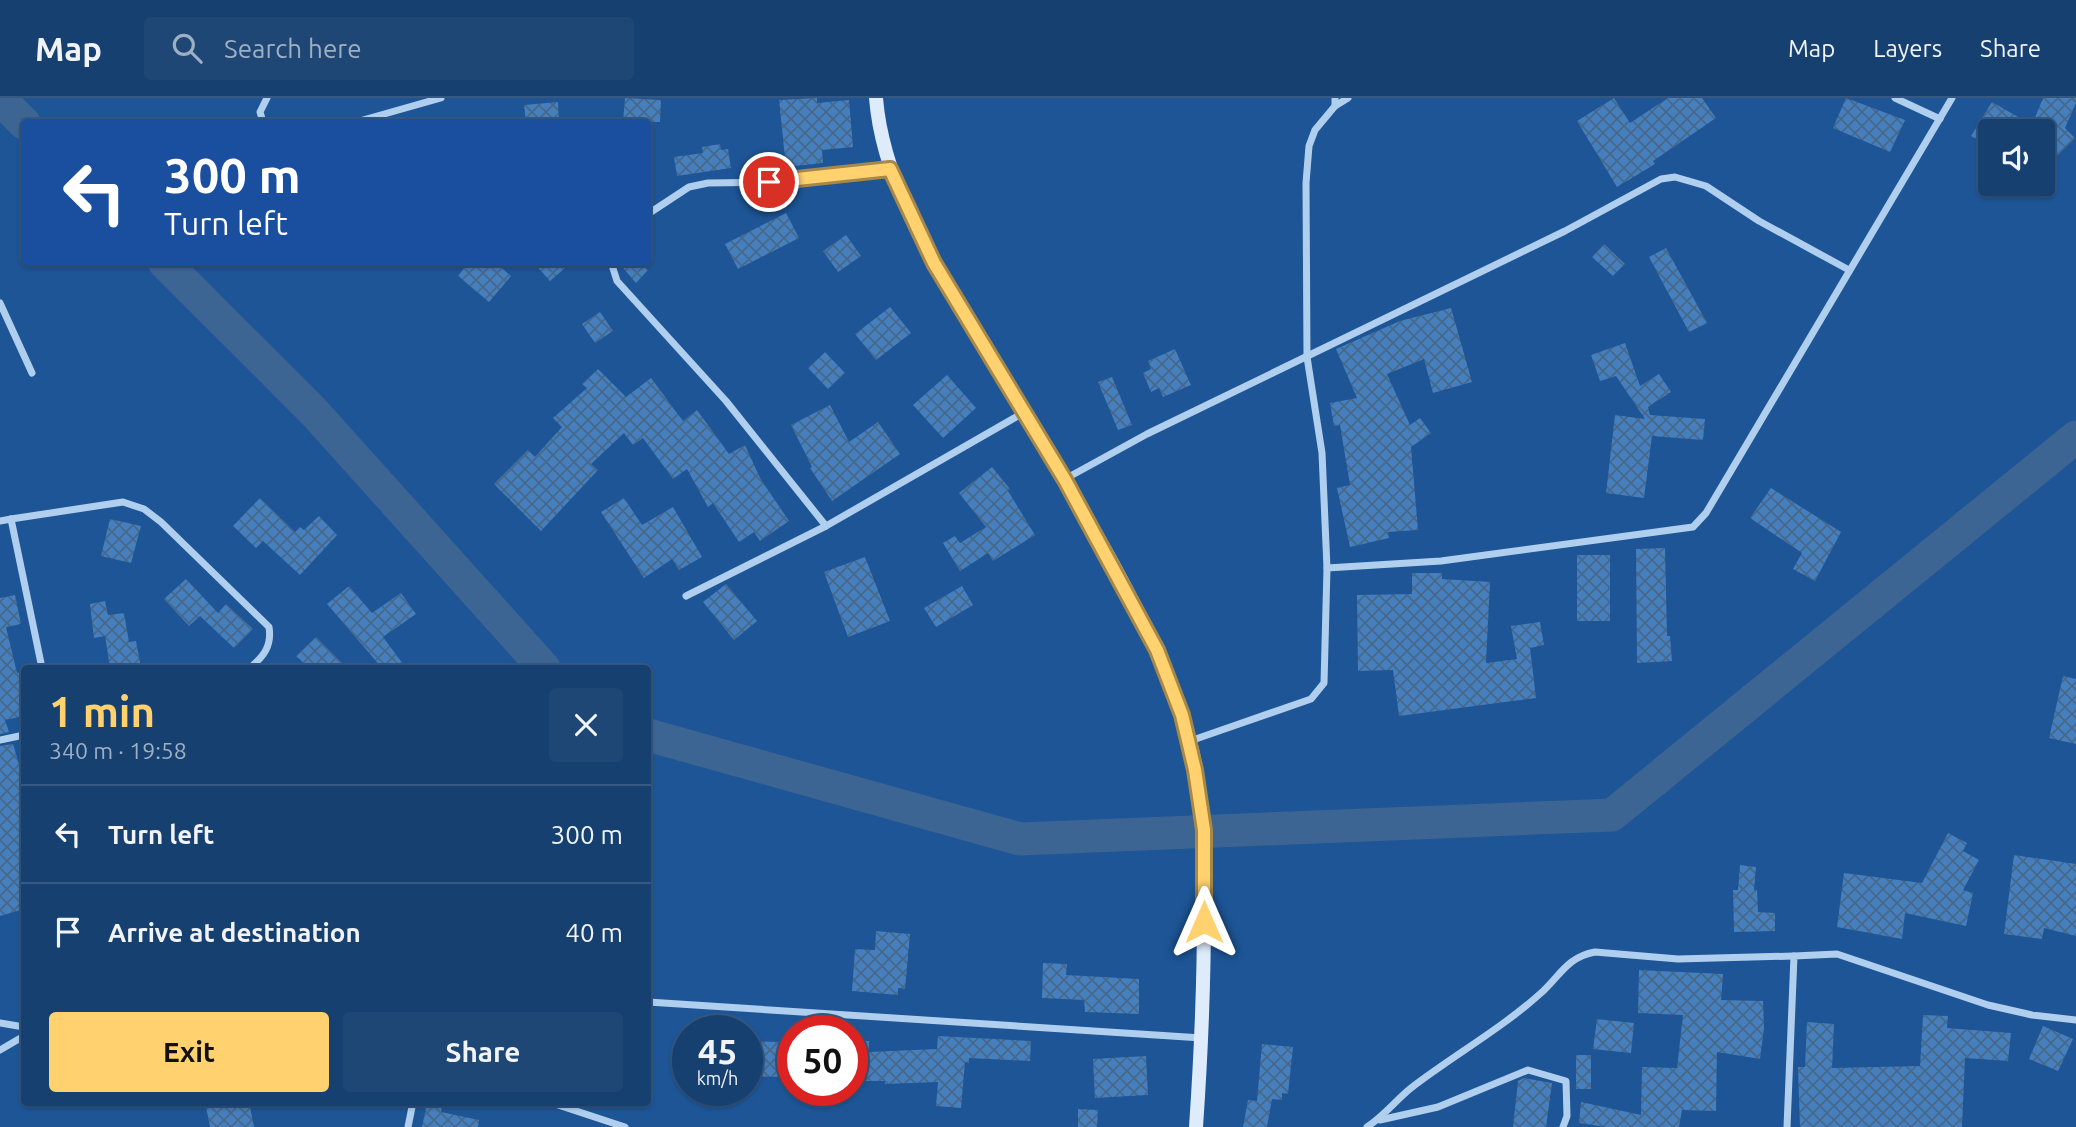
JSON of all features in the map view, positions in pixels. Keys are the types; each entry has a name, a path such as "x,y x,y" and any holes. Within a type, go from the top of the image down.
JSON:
{"main road":[{"path":"876,98 890,169 934,263 1065,480 1157,650 1190,742 1204,830 1202,1038 1196,1127"}],"street":[{"path":"262,119 260,111 267,98"},
{"path":"367,119 441,98"},
{"path":"1190,742 1311,699 1324,683 1327,568 1322,453 1307,357 1306,183 1309,146 1315,130 1335,102 1349,98"},
{"path":"1895,98 1940,119"},
{"path":"1327,568 1441,561 1693,527 1706,513 1952,98"},
{"path":"651,212 689,187 708,183 789,182 890,169"},
{"path":"1065,480 1147,434 1565,231 1661,179 1675,177 1706,186 1759,221 1849,270"},
{"path":"612,266 617,281 726,401 826,526"},
{"path":"0,303 32,373"},
{"path":"686,596 826,526 1023,413"},
{"path":"0,521 123,502 144,509 171,531 269,627 272,641 262,658 254,665"},
{"path":"11,519 41,665"},
{"path":"0,740 21,735"},
{"path":"1367,1127 1376,1122 1409,1090 1477,1043 1542,992 1564,965 1581,955 1604,953 1678,958 1837,954 1987,1005 2032,1016 2076,1020"},
{"path":"1787,1127 1794,956"},
{"path":"651,1002 1202,1038"},
{"path":"0,1023 21,1026"},
{"path":"0,1050 21,1038"},
{"path":"1376,1122 1438,1107 1528,1070 1566,1081 1567,1116 1563,1127"},
{"path":"408,1127 412,1106"},
{"path":"561,1106 625,1127"}],"building":[{"path":"625,98 661,100 660,122 651,122 651,119 623,119"},
{"path":"817,98 817,103 849,100 853,147 822,150 823,163 786,167 779,100"},
{"path":"1614,98 1630,123 1668,98 1702,98 1716,118 1653,161 1655,164 1617,187 1577,121"},
{"path":"1846,98 1905,120 1890,152 1833,128"},
{"path":"2043,98 2076,98 2065,128 2075,138 2055,158 2055,119 2034,119"},
{"path":"558,102 559,119 526,119 524,105"},
{"path":"1992,102 2022,119 1982,119"},
{"path":"1978,125 1978,140 1971,136"},
{"path":"720,144 721,150 728,149 731,168 677,176 674,157 703,153 702,147"},
{"path":"786,213 799,238 738,269 725,244"},
{"path":"846,235 861,256 838,272 823,251"},
{"path":"1604,244 1625,264 1613,276 1592,257"},
{"path":"1666,248 1707,323 1689,332 1649,257"},
{"path":"466,266 500,266 511,276 489,302 458,276"},
{"path":"537,266 567,266 550,281"},
{"path":"621,266 644,266 648,270 636,283"},
{"path":"890,307 911,333 876,360 855,334"},
{"path":"1451,308 1472,382 1433,393 1424,359 1387,374 1410,425 1420,418 1431,433 1411,447 1418,530 1388,532 1389,538 1350,547 1337,488 1350,485 1340,425 1334,426 1330,403 1357,398 1336,349 1400,321"},
{"path":"600,312 613,331 595,343 582,324"},
{"path":"1625,343 1640,386 1659,374 1671,392 1648,407 1650,415 1705,419 1703,440 1652,436 1644,498 1606,493 1615,415 1645,419 1616,376 1600,381 1591,355"},
{"path":"1175,349 1191,385 1163,397 1159,388 1151,392 1143,373 1151,369 1148,361"},
{"path":"825,352 845,373 828,389 808,368"},
{"path":"598,369 626,397 651,378 683,421 697,410 729,454 745,445 760,478 789,521 760,541 754,532 739,542 713,503 708,507 687,469 673,479 643,438 633,445 624,433 591,464 598,470 541,531 494,484 528,450 535,457 562,427 553,418 587,388 582,384"},
{"path":"947,375 976,408 943,438 913,405"},
{"path":"1112,377 1132,425 1118,430 1098,382"},
{"path":"830,405 849,442 878,422 900,454 832,501 810,468 812,467 791,425"},
{"path":"992,467 1010,489 1008,491 1035,535 993,561 988,553 960,571 943,543 955,536 960,543 986,527 959,493"},
{"path":"1771,488 1841,532 1815,581 1793,569 1802,553 1750,518"},
{"path":"260,498 295,532 300,527 304,530 319,516 337,535 300,575 263,541 256,548 233,526"},
{"path":"624,498 642,525 673,507 702,557 679,570 672,559 644,578 601,512"},
{"path":"110,519 141,526 131,563 101,556"},
{"path":"1665,548 1667,636 1670,636 1672,661 1637,663 1636,549"},
{"path":"1577,555 1610,555 1610,621 1577,621"},
{"path":"865,557 890,621 848,637 824,572"},
{"path":"1412,573 1442,573 1442,579 1490,582 1486,663 1517,659 1511,626 1540,622 1544,645 1530,648 1536,698 1399,716 1393,670 1358,671 1357,595 1412,594"},
{"path":"186,579 218,613 226,604 253,629 234,648 200,616 189,626 164,599"},
{"path":"726,584 757,621 734,640 703,602"},
{"path":"349,586 372,613 401,593 416,614 383,637 404,665 379,665 327,604"},
{"path":"962,586 973,605 936,627 924,608"},
{"path":"15,595 21,624 6,627 17,673 21,672 21,717 5,720 9,732 0,734 0,598"},
{"path":"105,601 108,615 124,613 129,642 136,641 140,665 110,665 105,636 94,638 90,604"},
{"path":"316,637 344,665 306,665 296,656"},
{"path":"2063,676 2076,679 2076,744 2049,738"},
{"path":"13,744 21,771 21,910 0,916 0,746"},
{"path":"1948,833 1967,843 1963,851 1979,860 1963,890 1973,893 1966,926 1905,913 1902,939 1837,927 1844,873 1922,883"},
{"path":"2014,855 2076,864 2076,936 2044,928 2042,939 2004,934"},
{"path":"1740,865 1756,867 1754,890 1757,890 1758,912 1775,913 1775,931 1734,932 1733,890 1738,890"},
{"path":"876,931 910,934 905,989 898,988 898,995 852,991 855,949 875,950"},
{"path":"1043,963 1067,964 1066,975 1139,979 1139,1014 1085,1012 1084,1000 1042,998"},
{"path":"1639,970 1723,974 1721,1000 1763,1001 1764,1028 1760,1059 1717,1052 1716,1111 1682,1110 1679,1127 1606,1127 1579,1123 1581,1102 1641,1115 1642,1067 1677,1068 1683,1015 1638,1013"},
{"path":"1923,1015 1948,1016 1947,1028 2011,1033 2008,1061 1965,1058 1962,1127 1800,1127 1798,1067 1805,1067 1807,1022 1834,1024 1832,1068 1920,1066"},
{"path":"1597,1019 1634,1023 1631,1053 1593,1049"},
{"path":"2043,1026 2073,1039 2058,1071 2029,1059"},
{"path":"938,1036 1031,1041 1030,1061 969,1058 969,1063 965,1062 961,1108 936,1106 938,1082 885,1084 885,1081 868,1081 868,1041 869,1052 937,1049"},
{"path":"763,1041 777,1042 777,1077 763,1076"},
{"path":"1262,1044 1293,1047 1288,1094 1282,1093 1282,1100 1272,1099 1267,1127 1243,1127 1248,1100 1257,1101"},
{"path":"1576,1055 1591,1055 1591,1089 1576,1089"},
{"path":"1146,1056 1148,1095 1095,1098 1093,1059"},
{"path":"1524,1078 1552,1083 1546,1127 1513,1127 1518,1081"},
{"path":"206,1106 250,1106 254,1127 210,1127"},
{"path":"426,1106 442,1106 441,1112 479,1120 478,1127 422,1127"},
{"path":"1078,1109 1098,1110 1097,1127 1078,1127"}],"waterway":[{"path":"0,99 21,120"},
{"path":"168,266 314,412 541,665"},
{"path":"651,736 1020,839 1612,815 2076,437"}],"route":[{"path":"769,182 789,182 890,169 934,263 1065,480 1157,650 1182,715 1195,770 1204,830 1204,922"}]}
